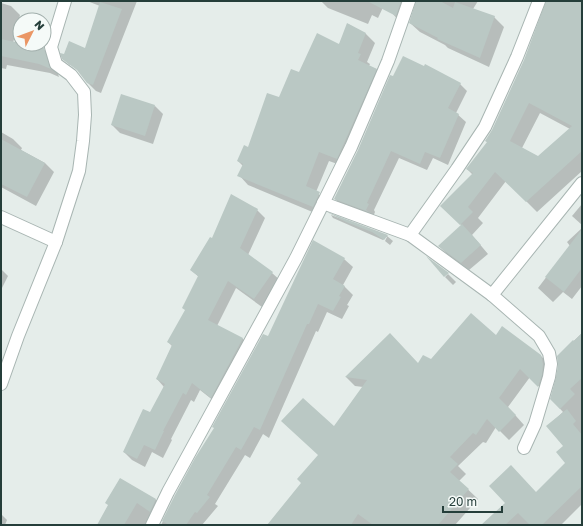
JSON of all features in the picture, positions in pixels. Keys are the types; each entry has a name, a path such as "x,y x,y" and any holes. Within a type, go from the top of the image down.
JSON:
{"street":[{"path":"1,384 18,336 56,242 79,171 85,115 84,92 71,75 56,64 50,47 65,1"},
{"path":"152,525 168,492 296,258 351,147 388,61 409,1"},
{"path":"410,235 485,127 517,57 539,1"},
{"path":"492,295 582,183"},
{"path":"323,203 410,235 492,295 539,336 549,353 551,364 549,377 535,424 524,448"},
{"path":"1,217 56,242"}],"building":[{"path":"367,1 401,1 396,16"},
{"path":"416,1 440,1 453,8 455,2 495,16 480,58 437,39 438,38 409,23"},
{"path":"546,1 582,1 582,151 526,202 495,172 468,207 473,212 460,225 440,206 473,173 466,169 487,142 485,141 492,130 524,60","holes":["529,103 572,126 538,156 510,141"]},
{"path":"100,2 122,9 93,85 87,83 77,70 62,59 60,53 64,54 69,41 85,48"},
{"path":"347,23 366,33 358,53 361,54 358,60 377,69 337,159 319,152 306,186 320,192 313,207 237,176 243,164 237,161 244,145 248,147 267,93 279,97 291,69 299,72 317,33 339,44"},
{"path":"1,39 12,41 12,52 45,52 51,69 39,64 1,56"},
{"path":"403,56 424,66 425,64 461,83 448,108 459,114 440,158 425,152 420,164 391,151 367,203 369,204 366,210 369,212 334,199 358,150 390,75 393,76"},
{"path":"121,94 155,105 145,136 111,125"},
{"path":"1,139 45,163 27,197 1,184"},
{"path":"231,194 258,209 240,248 273,272 254,299 228,281 208,320 243,338 211,398 192,383 186,395 183,393 155,450 144,445 137,459 123,452 143,409 150,412 165,384 156,379 172,345 167,342 185,310 182,308 198,276 190,270 210,237 212,238"},
{"path":"327,212 388,235 384,240 372,232 346,222"},
{"path":"462,224 481,245 461,263 438,246"},
{"path":"582,229 582,268 564,292 545,277"},
{"path":"313,240 345,258 333,279 345,286 339,296 341,297 333,311 318,304 309,324 307,324 260,430 254,427 241,450 236,447 207,495 210,497 197,513 195,512 186,525 169,525 162,521 175,495 195,458 214,428 212,427 263,334 268,336"},
{"path":"426,256 449,273 444,277"},
{"path":"471,313 496,335 502,326 541,355 543,364 542,375 538,387 520,369 499,398 516,415 499,432 487,419 476,435 473,433 450,457 458,464 450,472 469,489 438,525 373,525 358,514 351,525 267,525 301,483 297,479 318,455 281,421 303,398 334,426 367,380 345,377 390,333 418,363 423,355 431,359"},
{"path":"582,333 582,378 570,389 575,394 560,409 550,399 556,378 558,365 557,356"},
{"path":"567,409 576,421 573,424 582,435 582,486 542,525 530,525 518,513 505,525 481,525 505,503 489,486 511,465 536,492 565,463 556,452 563,446 546,426"},
{"path":"120,478 156,499 150,512 137,503 124,525 97,525 108,505 105,503"}]}
